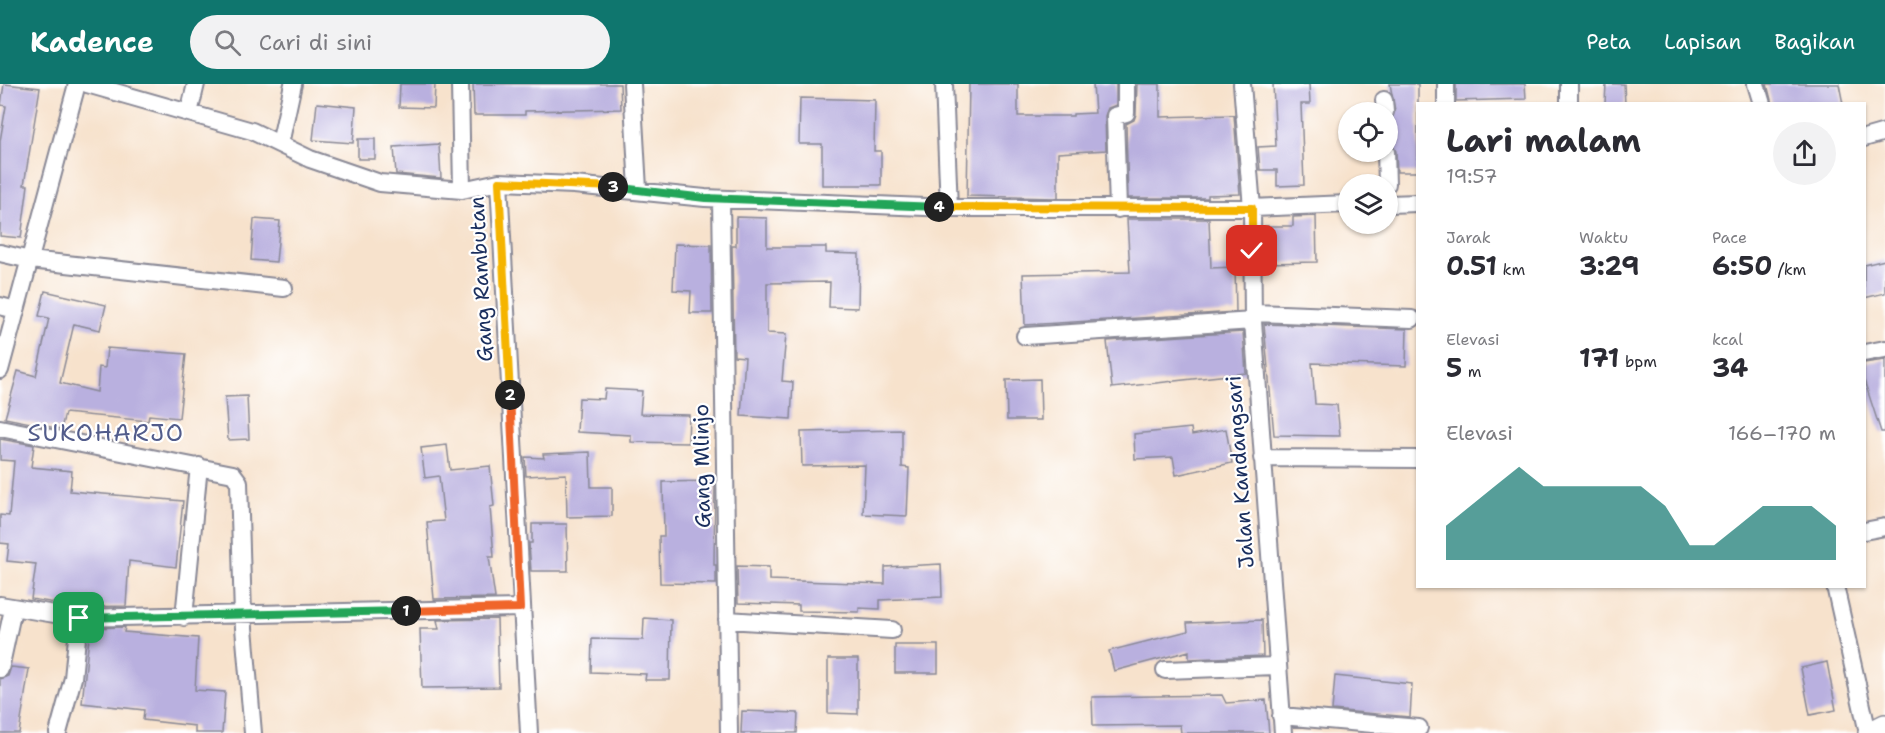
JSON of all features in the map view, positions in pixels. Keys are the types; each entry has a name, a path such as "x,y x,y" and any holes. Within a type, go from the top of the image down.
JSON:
{"street":[{"path":"0,370 8,308 30,260 77,84"},
{"path":"87,84 252,131 346,173 380,183 462,190 499,182 638,189 721,198 949,208 1252,208 1338,204"},
{"path":"189,113 196,84"},
{"path":"280,144 293,84"},
{"path":"460,84 462,190"},
{"path":"632,84 638,189"},
{"path":"944,84 949,208"},
{"path":"1118,209 1115,116 1126,113 1126,84"},
{"name":"Jalan Kandangsari","path":"1242,84 1252,208 1254,317 1262,458 1276,666 1283,733"},
{"path":"1446,84 1446,102"},
{"path":"1569,84 1569,102"},
{"path":"1756,84 1761,102"},
{"path":"1866,137 1885,132"},
{"name":"Gang Rambutan","path":"499,182 520,608 529,733"},
{"name":"Gang Mlinjo","path":"721,198 729,733"},
{"path":"1398,203 1416,202"},
{"path":"0,253 30,260 284,288"},
{"path":"1025,336 1254,317 1412,319"},
{"path":"1866,353 1885,349"},
{"path":"0,428 234,474 239,482 243,616 253,733"},
{"path":"1262,458 1416,459"},
{"path":"184,617 199,466"},
{"path":"1866,531 1885,527"},
{"path":"1836,588 1869,733 1885,725"},
{"path":"0,669 7,607 79,618 520,608"},
{"path":"58,733 73,678 79,618"},
{"path":"727,620 892,630"},
{"path":"1165,670 1276,666"},
{"path":"1281,716 1419,728"}],"building":[{"path":"4,84 40,88 24,185 28,185 21,238 0,236 0,141 6,106 1,105"},
{"path":"400,84 435,84 434,108 399,107"},
{"path":"473,84 620,84 621,109 525,111 525,115 474,115"},
{"path":"969,84 1018,84 1018,116 1073,116 1073,114 1095,113 1093,84 1116,84 1116,105 1108,108 1105,116 1106,150 1058,153 1058,198 967,196"},
{"path":"1137,84 1160,84 1160,117 1234,115 1240,194 1208,195 1208,198 1128,198 1126,124 1134,120 1136,114"},
{"path":"1273,84 1309,84 1310,104 1301,104 1304,185 1277,186 1277,170 1260,170 1258,147 1276,146"},
{"path":"1390,84 1418,84 1416,172 1397,172 1398,102 1393,102"},
{"path":"1456,84 1525,84 1526,99 1456,101"},
{"path":"1606,84 1624,84 1625,102 1605,102"},
{"path":"1767,84 1839,84 1843,102 1772,102"},
{"path":"800,98 875,100 874,151 881,151 881,185 822,185 822,144 799,144"},
{"path":"317,103 356,107 353,143 313,140"},
{"path":"358,139 375,139 375,159 358,159"},
{"path":"439,144 441,178 396,174 394,147"},
{"path":"1316,216 1317,262 1265,263 1265,226 1293,226 1293,217"},
{"path":"736,217 767,218 767,247 826,247 826,253 859,254 858,308 829,307 830,282 767,283 767,333 786,334 782,381 793,382 791,419 741,416 745,357 734,356 732,246 736,246"},
{"path":"254,219 280,221 276,262 251,260"},
{"path":"1127,219 1209,219 1211,268 1235,267 1236,312 1025,325 1023,274 1130,272"},
{"path":"675,244 711,245 712,313 690,313 691,291 673,290"},
{"path":"1885,260 1885,293 1866,298 1866,265"},
{"path":"45,291 106,305 100,330 74,324 60,383 97,392 99,367 105,368 107,348 186,354 179,418 149,415 148,421 65,413 61,429 5,418 18,371 36,376 49,318 39,316"},
{"path":"1264,324 1407,329 1406,366 1312,363 1315,404 1337,405 1340,436 1274,435"},
{"path":"1243,332 1246,373 1112,388 1107,341"},
{"path":"1885,360 1885,432 1881,432 1866,386 1866,363"},
{"path":"1040,379 1041,420 1007,420 1006,380"},
{"path":"605,389 642,391 640,414 689,415 688,443 631,442 631,435 577,432 579,398 604,399"},
{"path":"247,396 249,439 228,440 225,397"},
{"path":"1191,428 1192,435 1226,429 1232,463 1176,475 1173,457 1135,459 1134,434"},
{"path":"902,430 902,467 909,468 907,516 863,514 865,465 802,466 801,432"},
{"path":"0,439 34,445 31,467 72,471 70,491 183,501 176,567 129,561 126,606 80,607 31,599 36,564 7,561 9,544 0,543 0,515 9,516 14,461 0,460"},
{"path":"447,445 450,470 490,466 494,506 490,507 494,557 489,557 495,598 434,599 427,522 444,521 439,476 425,478 421,448"},
{"path":"590,452 591,487 612,487 612,516 567,517 566,474 526,476 525,457 544,458 543,454"},
{"path":"715,481 714,565 716,565 716,584 660,583 659,536 664,536 663,482"},
{"path":"532,524 567,524 568,571 531,571 529,543 532,543"},
{"path":"941,564 942,597 880,600 880,609 859,608 859,612 799,611 799,605 738,603 737,566 769,567 769,580 885,584 885,567"},
{"path":"644,618 671,620 670,680 645,680 646,674 591,672 592,639 643,640"},
{"path":"497,619 499,687 422,688 420,629 439,629 437,620"},
{"path":"1262,620 1263,656 1189,659 1189,651 1114,671 1109,651 1188,631 1187,623"},
{"path":"125,627 124,632 198,638 195,690 225,692 222,733 195,733 195,726 143,720 144,710 82,703 90,628"},
{"path":"895,645 938,645 938,673 895,673"},
{"path":"828,659 858,659 858,714 828,713"},
{"path":"1827,662 1836,710 1810,715 1801,668"},
{"path":"11,667 29,669 19,733 0,733 0,679 8,676"},
{"path":"1335,676 1412,684 1410,717 1332,710"},
{"path":"1222,695 1226,703 1266,700 1269,733 1181,733 1180,725 1093,726 1092,697"},
{"path":"742,711 798,713 797,733 741,733"}],"district":[{"name":"SUKOHARJO","path":"106,433"}],"route":[{"path":"79,618 520,608 499,182 638,189 705,198 949,208 1252,208 1252,251"}]}
